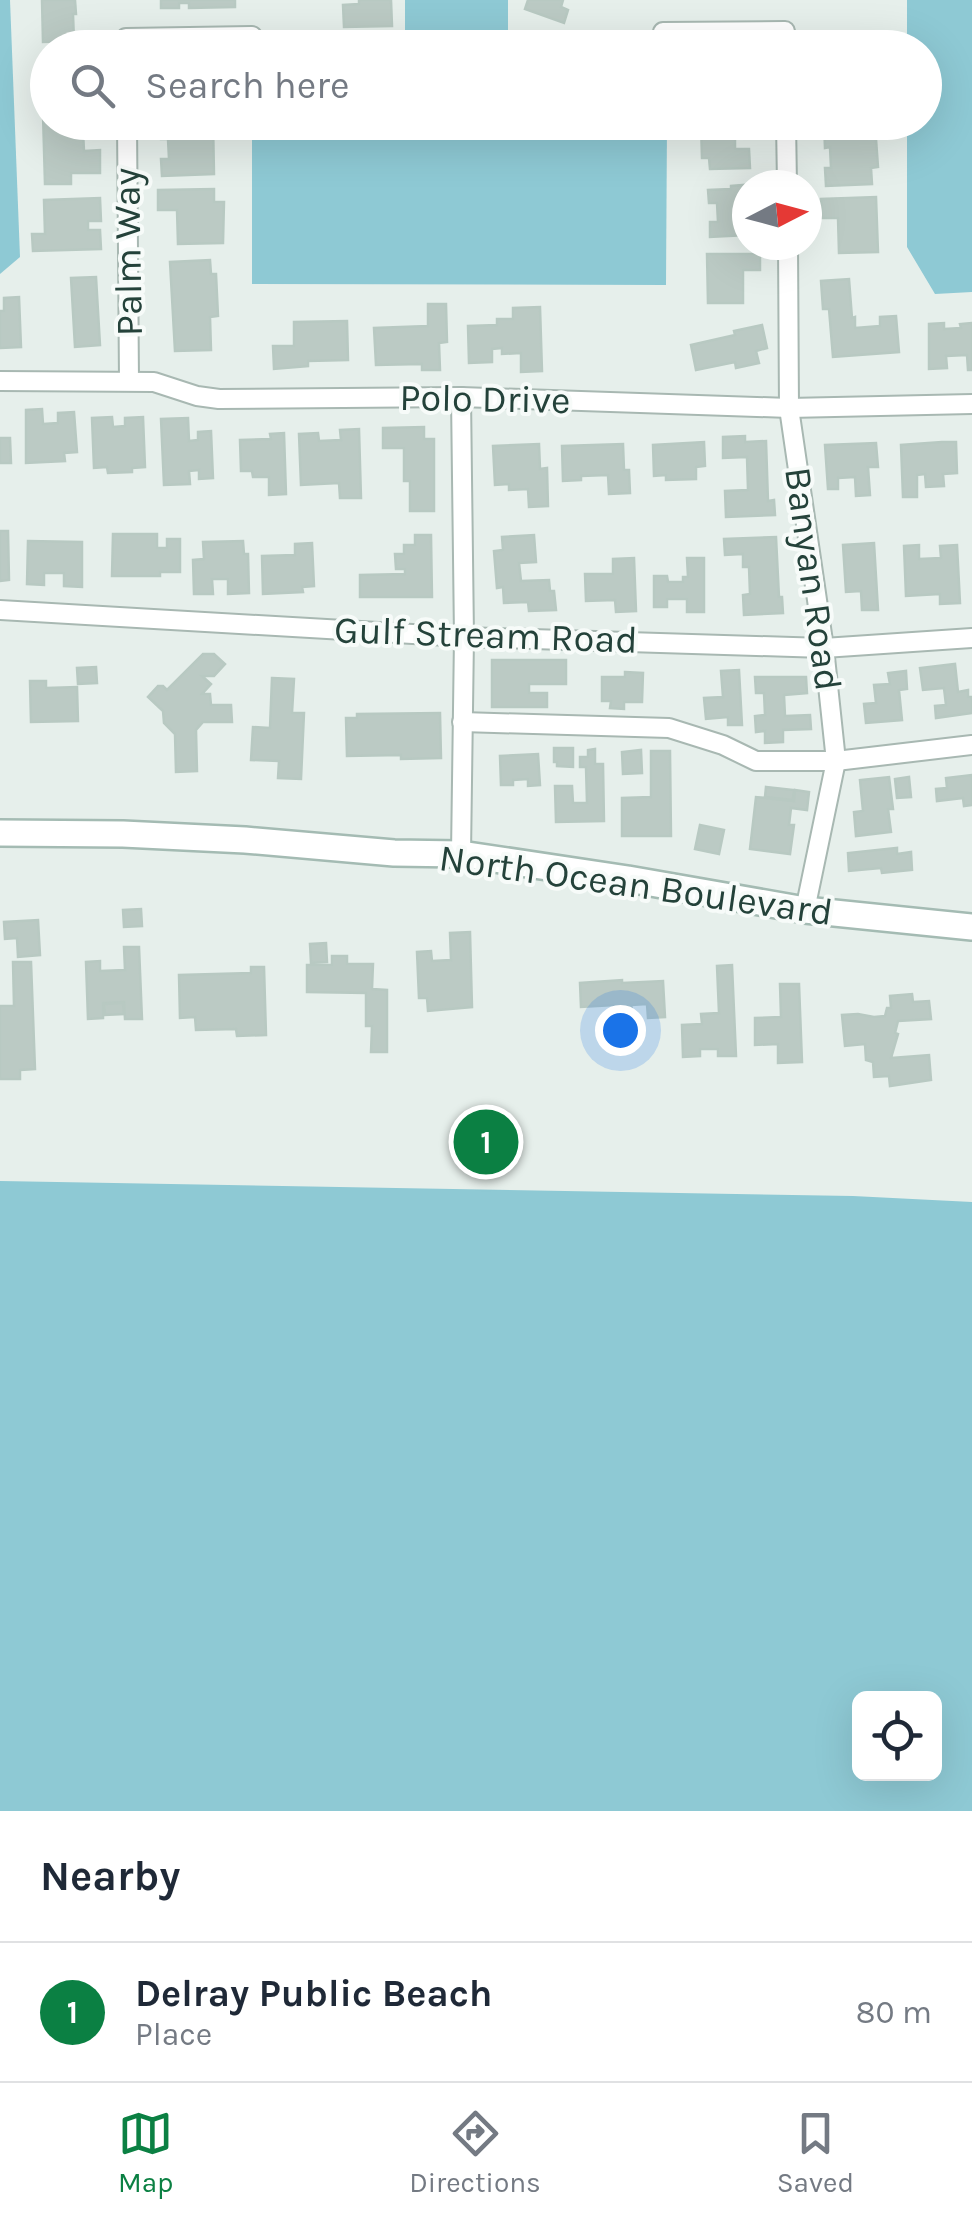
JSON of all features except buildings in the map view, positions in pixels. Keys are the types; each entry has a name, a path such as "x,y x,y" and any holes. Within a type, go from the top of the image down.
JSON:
{"main road":[{"name":"North Ocean Boulevard","path":"0,833 140,835 394,854 461,854 805,910 972,927"}],"street":[{"name":"Palm Way","path":"127,140 129,381"},
{"path":"786,140 787,170"},
{"name":"Banyan Road","path":"788,260 790,408 836,761 805,910"},
{"name":"Polo Drive","path":"0,381 154,382 219,399 461,396 790,408 972,404"},
{"path":"461,396 461,854"},
{"name":"Gulf Stream Road","path":"0,610 464,637 824,648 972,638"},
{"path":"462,722 669,728 756,761 836,761 972,745"}],"water":[{"path":"0,0 10,0 20,257 0,274"},
{"path":"405,0 508,0 508,30 405,30"},
{"path":"907,0 972,0 972,292 935,294 907,247 907,140 942,140 942,30 907,30"},
{"path":"252,140 667,140 666,285 252,284"},
{"path":"0,1181 853,1196 972,1202 972,1811 0,1811"}],"place":[{"name":"Delray Public Beach","path":"486,1142"}]}
